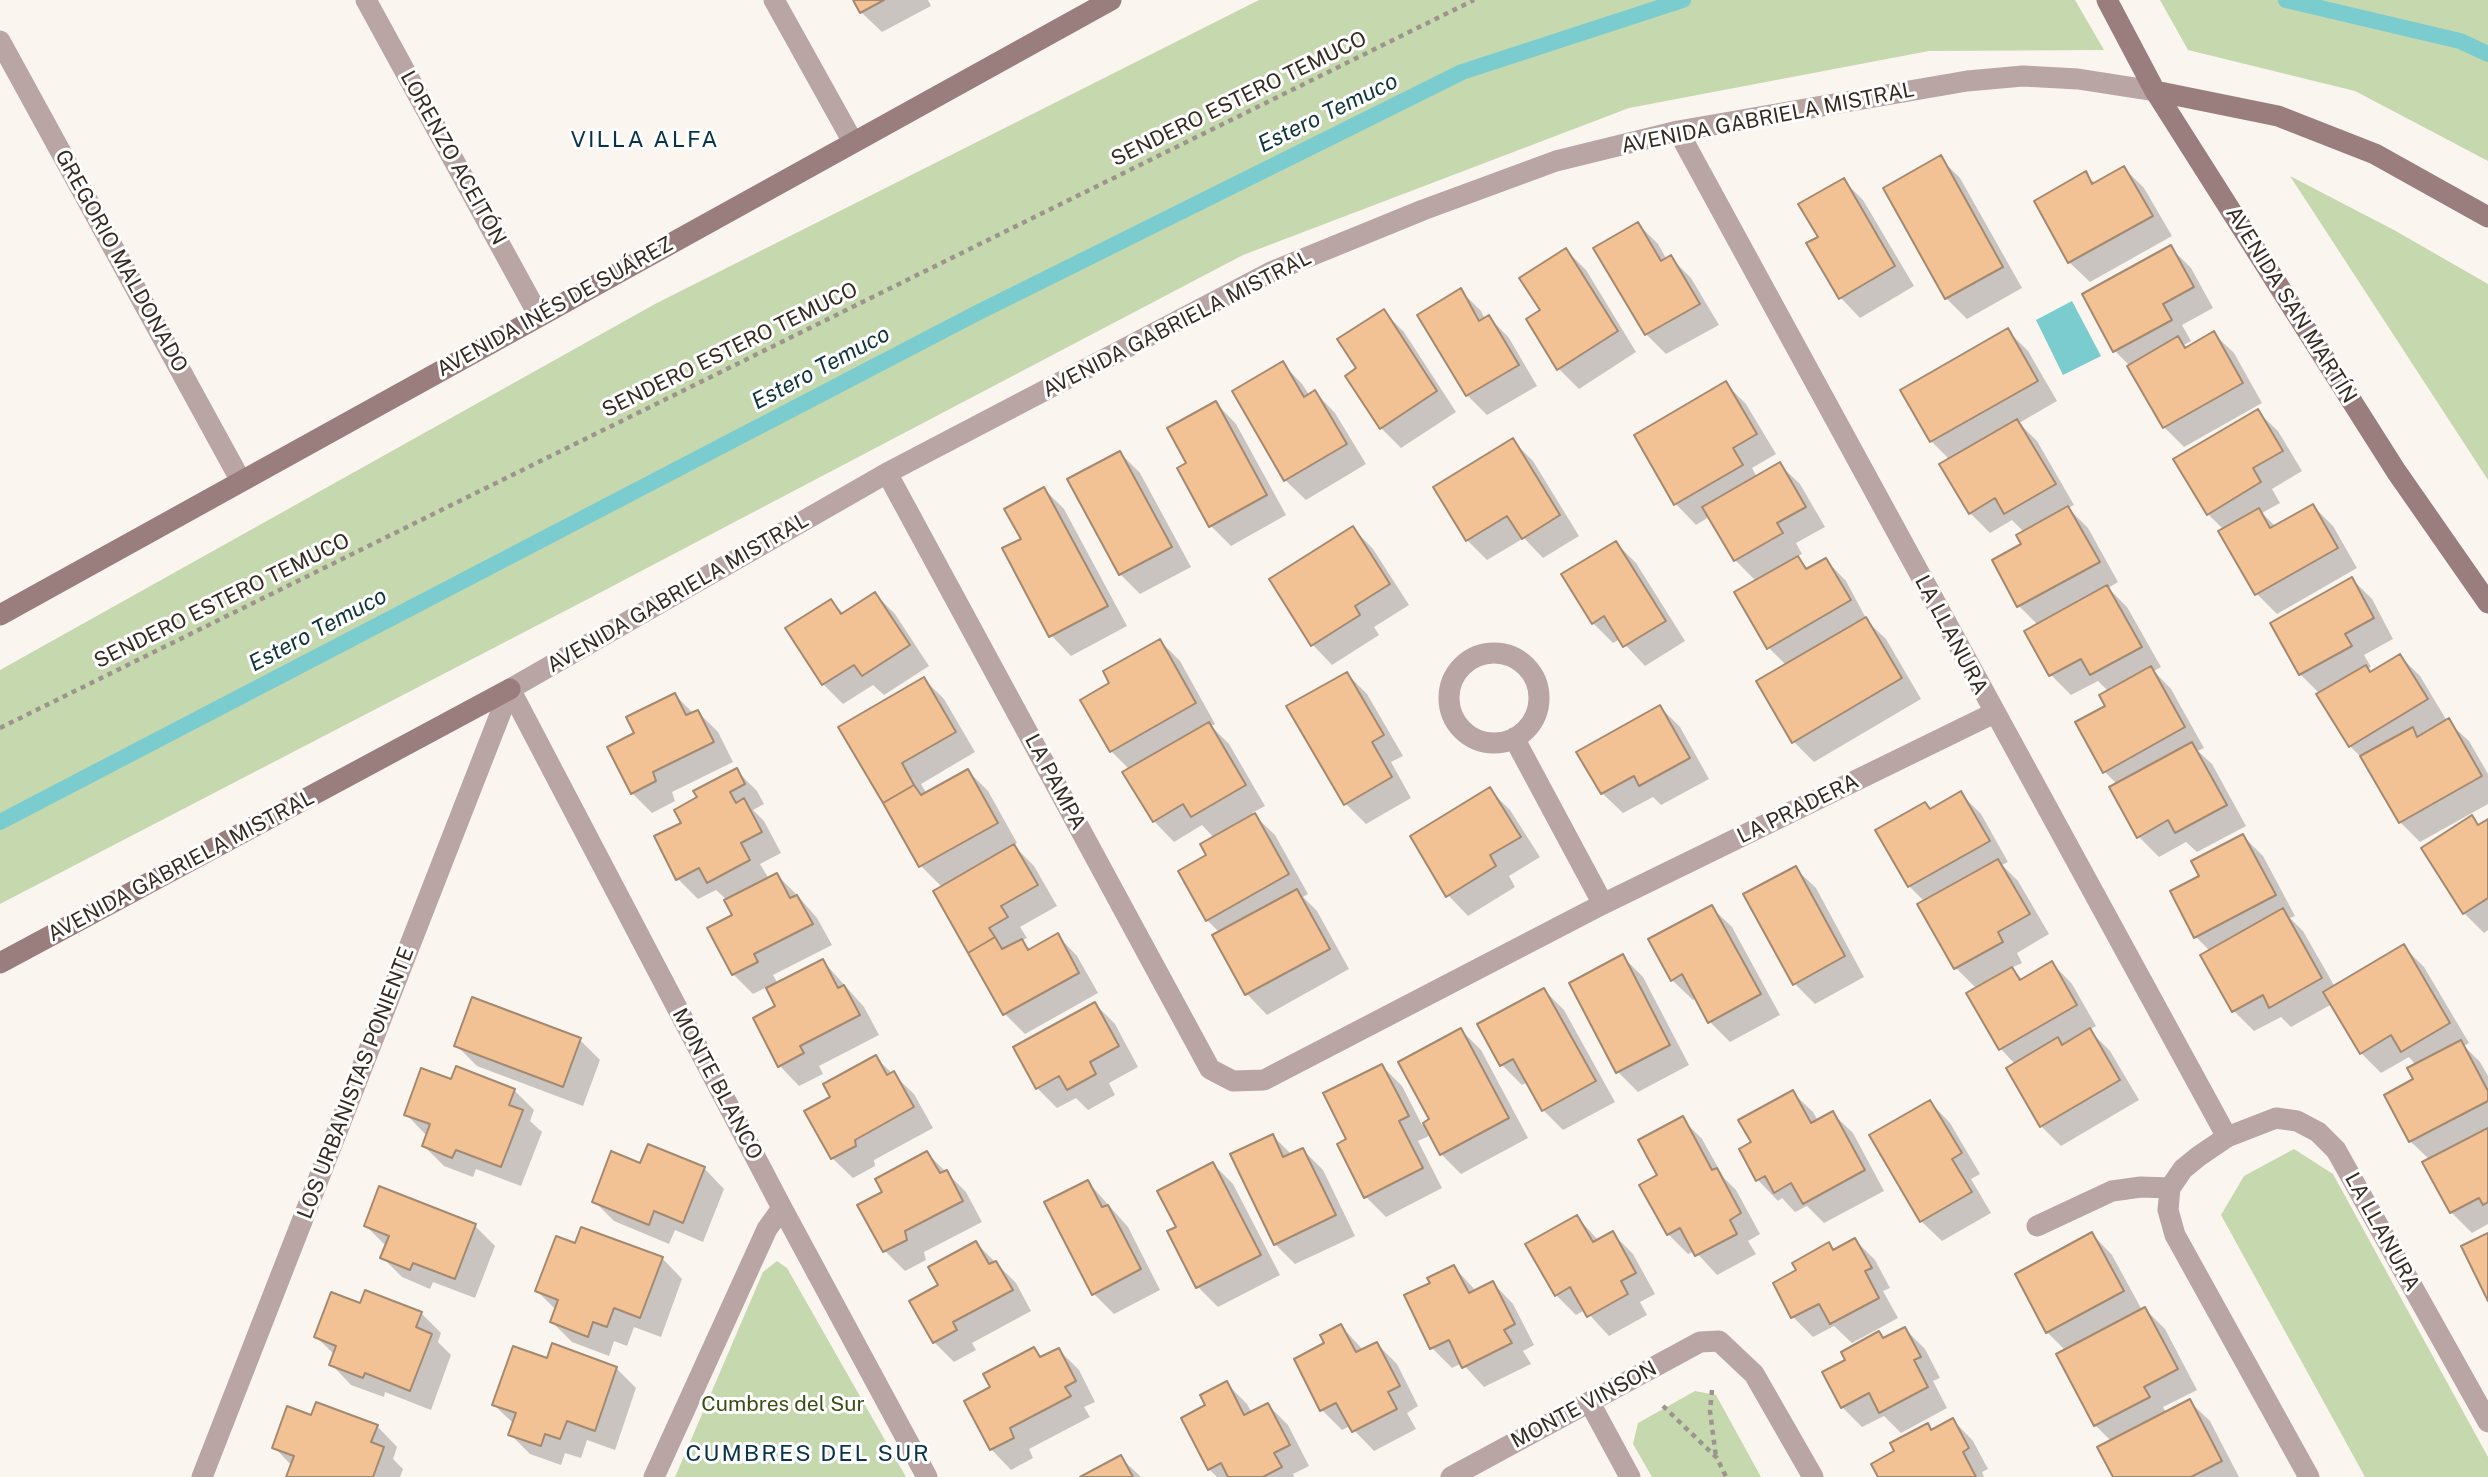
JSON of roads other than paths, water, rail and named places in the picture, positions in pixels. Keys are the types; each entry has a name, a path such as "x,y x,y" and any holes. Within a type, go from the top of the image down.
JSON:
{"street":[{"name":"LORENZO ACEITÓN","path":"366,0 539,316"},
{"path":"775,0 853,142"},
{"name":"AVENIDA INÉS DE SUÁREZ","path":"0,615 1111,0"},
{"name":"AVENIDA SAN MARTÍN","path":"2107,0 2155,91 2396,471 2488,603"},
{"name":"GREGORIO MALDONADO","path":"0,41 241,481"},
{"name":"AVENIDA GABRIELA MISTRAL","path":"0,963 510,689 887,473 1271,272 1423,209 1556,161 1678,131 1967,80 2023,76 2078,79 2155,91 2278,116 2375,154 2488,217"},
{"name":"LA LLANURA","path":"1678,131 2227,1138"},
{"name":"LA PAMPA","path":"887,473 1210,1069 1233,1081"},
{"path":"1489,652 1505,654 1519,660 1531,671 1538,685 1539,701 1535,716 1526,729 1514,738 1499,743 1468,735 1457,724 1450,710 1452,679 1462,666 1474,657 1489,652"},
{"name":"MONTE BLANCO","path":"510,689 782,1208 927,1477"},
{"name":"LOS URBANISTAS PONIENTE","path":"202,1477 510,689"},
{"name":"LA PRADERA","path":"1233,1081 1264,1080 1603,904 1993,713"},
{"path":"1514,738 1603,904"},
{"name":"LA LLANURA","path":"2170,1188 2183,1169 2199,1156 2227,1138 2276,1118 2297,1121 2318,1132 2336,1150 2488,1422"},
{"path":"2037,1226 2112,1191 2141,1187 2170,1188 2168,1210 2175,1235 2309,1477"},
{"path":"654,1477 767,1229 782,1208"},
{"name":"MONTE VINSON","path":"1451,1477 1700,1342 1719,1341 1754,1374 1813,1477"},
{"path":"1590,1403 1630,1477"}],"water":[{"path":"2072,301 2101,356 2063,375 2036,320"}],"waterway":[{"name":"Estero Temuco","path":"0,822 977,313 1462,72 1683,0"},
{"name":"Estero Temuco","path":"2286,0 2460,41 2488,54"}],"district":[{"name":"VILLA ALFA","path":"645,140"},
{"name":"CUMBRES DEL SUR","path":"808,1454"}],"park label":[{"name":"Cumbres del Sur","path":"783,1405"}]}
